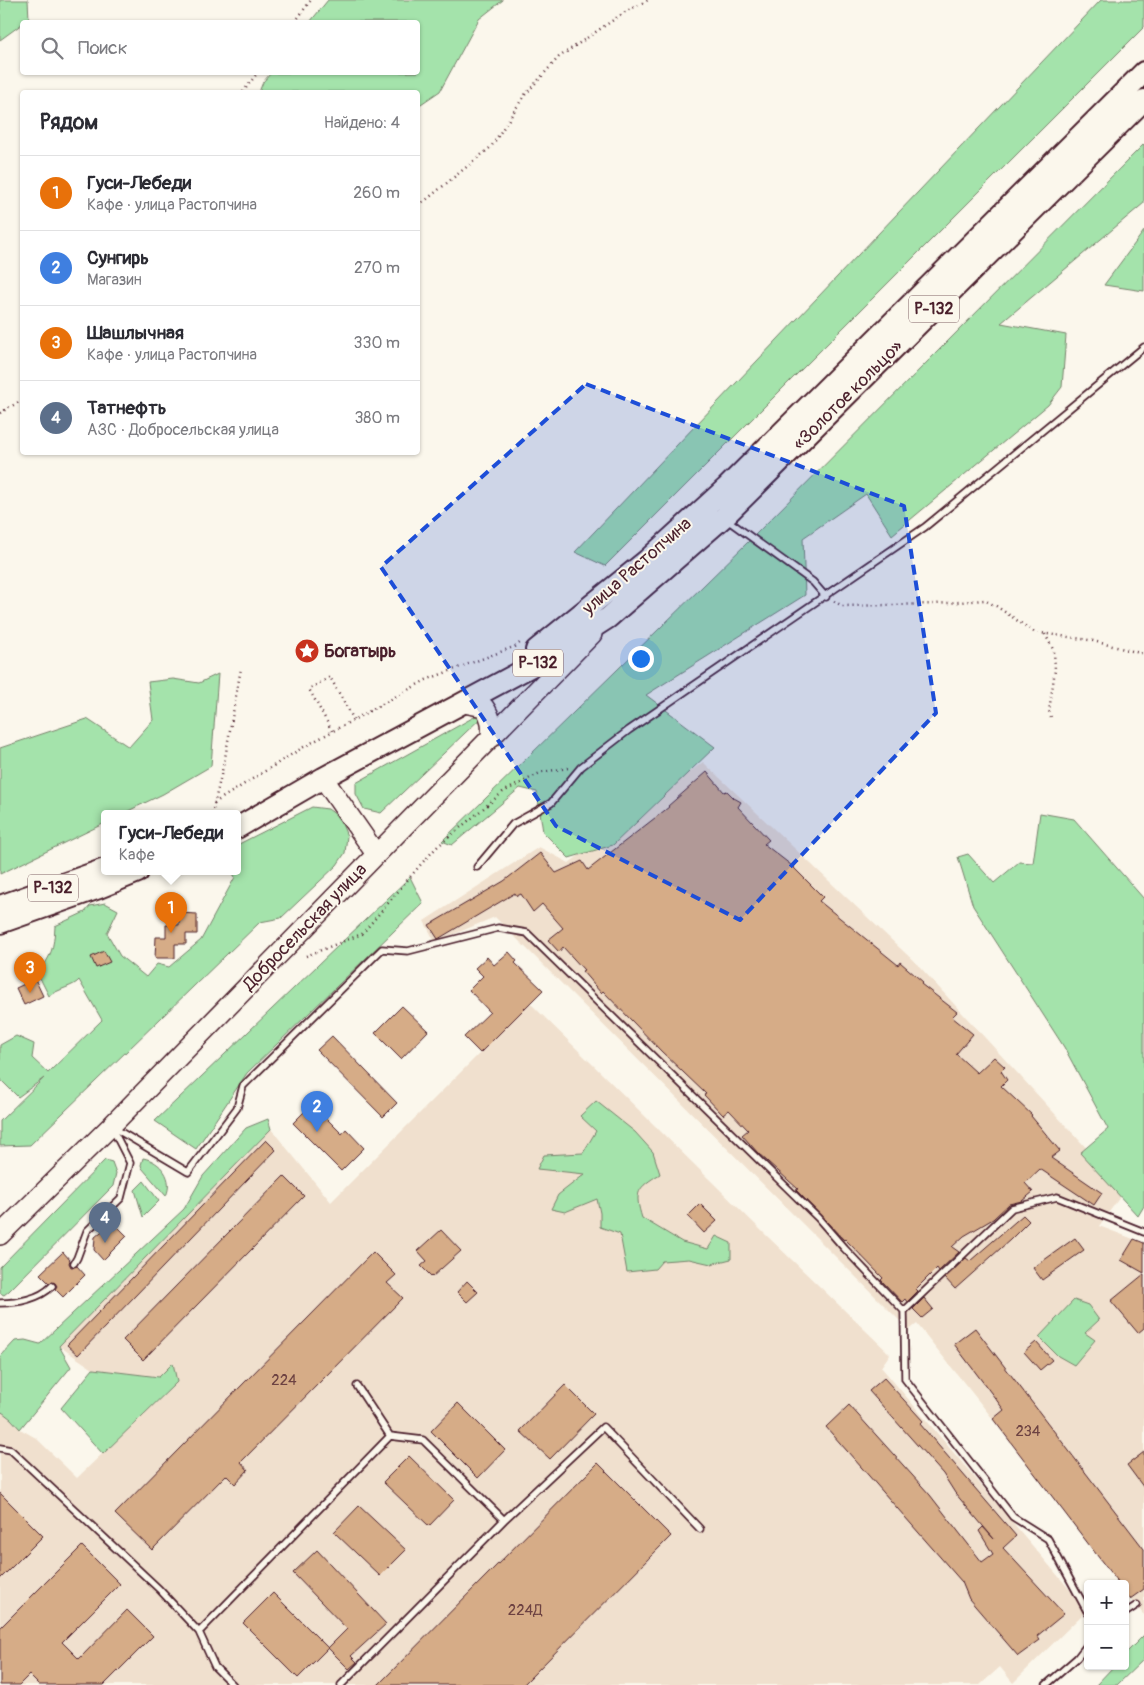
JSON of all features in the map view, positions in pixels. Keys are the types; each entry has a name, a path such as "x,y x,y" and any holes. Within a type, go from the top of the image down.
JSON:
{"highway":[{"name":"«Золотое кольцо»","path":"798,416 1144,72"},
{"name":"«Золотое кольцо»","path":"608,618 724,517 1144,100"},
{"name":"улица Растопчина","path":"464,704 547,642 647,560 726,488 798,416"},
{"name":"улица Растопчина","path":"241,826 323,778 542,661 608,618"},
{"name":"улица Растопчина","path":"241,812 323,778"},
{"name":"Р-132","path":"0,906 101,870"},
{"name":"Р-132","path":"0,923 131,875"}],"main road":[{"name":"Добросельская улица","path":"0,1235 111,1126 608,618"},
{"path":"464,704 484,707 490,715 491,738"},
{"path":"323,778 376,854"}],"lane":[{"path":"477,867 513,824 551,803 581,767 629,730 826,597 925,527 1144,347"},
{"path":"724,517 813,582 826,597"},
{"path":"111,1126 188,1172 237,1108 243,1086 382,949 408,951 498,928 526,933 818,1218 904,1311 905,1379 1013,1517 1048,1539 1084,1605"},
{"path":"74,1263 78,1258 87,1231 120,1198 130,1163 111,1126"},
{"path":"904,1311 1012,1208 1057,1197 1144,1232"},
{"path":"0,1303 17,1302 48,1290 52,1286"},
{"path":"357,1386 390,1436 423,1440 504,1520"},
{"path":"340,1685 504,1520 603,1427 700,1529"},
{"path":"199,1632 390,1436"},
{"path":"0,1448 10,1450 159,1589 199,1632 215,1667 233,1685"},
{"path":"1129,1610 1137,1605"},
{"path":"1046,1685 1077,1658 1084,1649"}],"path":[{"path":"296,20 311,0"},
{"path":"420,203 491,147 524,96 559,57 625,12 648,0"},
{"path":"244,90 256,75"},
{"path":"0,413 20,401"},
{"path":"826,597 842,606 935,604 984,600 1034,632 1089,640 1144,654"},
{"path":"1045,634 1054,650 1055,670 1049,711 1051,717"},
{"path":"214,804 302,748 426,680 523,644"},
{"path":"213,810 241,668"},
{"path":"332,731 309,689 330,677 354,720"},
{"path":"306,956 362,934 422,863 503,792 542,772 581,767"}],"highlighted area":[{"path":"586,384 904,506 936,713 740,920 556,826 381,567"}],"shaded area":[{"path":"703,762 919,966 1125,1190 1099,1226 1144,1243 1144,1615 1129,1598 1129,1580 1116,1580 993,1419 917,1324 909,1330 495,917 435,942 424,921 539,847 569,863"},
{"path":"530,1003 890,1354 881,1367 1084,1606 1084,1613 1013,1683 1000,1667 980,1685 0,1685 0,1414 2,1412 20,1429 36,1438 77,1478 177,1382 159,1377 93,1369 59,1346 271,1129 331,1202"}],"green space":[{"path":"0,0 28,0 29,19 20,20 20,26 0,40"},
{"path":"328,0 503,0 479,19 440,91 420,105 420,90 260,90 263,82 269,75 420,75 420,20 312,20"},
{"path":"1101,0 1144,0 1144,27 605,566 575,552"},
{"path":"1144,144 1144,203 1001,323 1066,335 1062,387 1048,405 892,535 866,494 803,538 805,595 646,695 715,747 613,845 569,858 543,832 537,792 520,788 452,845 442,841 748,542"},
{"path":"1144,231 1144,291 1104,285"},
{"path":"218,674 211,766 163,794 130,810 101,810 101,825 0,874 0,748 87,719 129,747 153,720 148,682 173,679 199,683"},
{"path":"483,712 485,714 381,813 364,809 356,794 356,783"},
{"path":"312,807 328,809 339,817 347,836 345,853 337,865 281,918 260,922 30,1145 0,1146 0,1121 44,1078 18,1097 0,1079 0,1045 16,1036 34,1044 32,1058 48,1073 102,1020 79,980 49,996 38,974 51,952 55,926 85,912 90,906 105,903 118,910 107,933 120,956 146,977 157,964 169,967 201,940 235,877 234,875 241,875 241,843"},
{"path":"1040,813 1074,819 1144,899 1144,1206 1138,1216 1080,1153 1108,1129 1064,1047 973,906 958,857 968,854 994,883 1019,862 1033,863"},
{"path":"410,877 423,903 247,1073 196,1149 155,1121"},
{"path":"596,1101 635,1132 653,1152 660,1174 646,1183 639,1192 638,1202 642,1218 682,1242 708,1249 716,1236 731,1243 731,1259 711,1264 689,1259 662,1261 655,1269 627,1272 620,1234 600,1227 597,1199 565,1212 551,1209 558,1195 585,1174 537,1169 544,1155 583,1153 596,1131 580,1116"},
{"path":"268,1119 271,1129 59,1346 71,1367 20,1429 2,1412 0,1414 0,1357 15,1341 25,1340 40,1344 184,1209 203,1176 246,1128"},
{"path":"143,1158 155,1163 164,1172 168,1183 166,1196 142,1168"},
{"path":"105,1160 112,1162 116,1173 113,1186 9,1291 4,1295 0,1293 0,1267"},
{"path":"144,1181 159,1201 143,1217 135,1190"},
{"path":"1074,1300 1088,1305 1099,1320 1085,1333 1095,1340 1074,1365 1058,1356 1039,1337"},
{"path":"173,1363 177,1382 103,1454 61,1408 93,1369 159,1377"},
{"path":"1144,1635 1144,1659 1117,1685 1096,1685 1110,1670 1129,1670 1129,1650"}],"building":[{"path":"707,772 724,792 727,791 741,802 738,807 769,840 764,844 791,865 823,897 819,901 898,965 900,962 923,982 921,984 957,1012 952,1017 973,1034 956,1054 977,1073 994,1057 1005,1067 1001,1071 1007,1080 1001,1086 1032,1115 1060,1151 1051,1158 1102,1193 1094,1205 1040,1169 1025,1183 1033,1192 1022,1201 1009,1204 993,1219 964,1236 952,1247 959,1252 939,1271 937,1268 916,1289 918,1291 907,1302 905,1299 902,1302 881,1280 883,1278 796,1190 798,1189 758,1153 742,1135 748,1130 729,1110 723,1115 704,1095 706,1094 603,991 601,993 582,971 584,970 563,947 559,952 548,940 563,928 542,904 533,912 521,894 517,896 515,893 438,939 429,925 504,881 540,853 556,873 582,861 588,870 669,807"},
{"path":"179,913 197,914 197,934 186,934 186,944 175,944 175,958 155,958 156,937 166,937 166,925 179,925"},
{"path":"104,951 110,962 96,968 91,957"},
{"path":"509,952 517,961 515,963 543,990 480,1053 464,1037 490,1012 469,990 483,976 475,968 487,957 494,965"},
{"path":"35,979 43,996 24,1005 16,988"},
{"path":"402,1006 428,1031 401,1059 375,1033"},
{"path":"332,1036 397,1103 383,1117 317,1050"},
{"path":"312,1104 342,1134 346,1129 364,1148 341,1171 293,1123"},
{"path":"266,1140 276,1150 78,1355 67,1345"},
{"path":"284,1176 304,1196 143,1360 123,1340"},
{"path":"700,1204 717,1221 704,1233 688,1216"},
{"path":"1023,1215 1029,1221 955,1289 945,1278 966,1258 970,1261"},
{"path":"113,1222 127,1236 103,1260 94,1250 95,1237"},
{"path":"441,1230 461,1251 432,1277 421,1266 427,1261 418,1251"},
{"path":"1075,1238 1084,1250 1042,1280 1033,1268"},
{"path":"1134,1239 1144,1243 1144,1273 1121,1260"},
{"path":"63,1252 70,1260 71,1267 77,1266 85,1275 63,1297 55,1289 57,1286 55,1283 49,1283 40,1274"},
{"path":"373,1252 396,1275 387,1283 403,1298 241,1462 248,1470 235,1484 226,1475 152,1550 115,1514"},
{"path":"1144,1274 1144,1328 1138,1333 1111,1301"},
{"path":"467,1281 478,1292 467,1302 457,1292"},
{"path":"924,1298 933,1309 922,1318 913,1309"},
{"path":"975,1328 1144,1549 1144,1589 1130,1599 1129,1598 1129,1580 1116,1580 993,1419 1004,1410 954,1344"},
{"path":"1036,1342 1052,1360 1040,1370 1024,1352"},
{"path":"884,1378 923,1421 920,1424 1016,1536 1003,1548 1064,1614 1037,1636 1040,1640 1018,1656 969,1599 962,1582 826,1427 849,1405 930,1495 982,1562 993,1554 979,1531 983,1527 994,1539 955,1493 943,1474 869,1391"},
{"path":"565,1385 594,1414 550,1459 520,1431"},
{"path":"458,1403 505,1450 478,1478 431,1431"},
{"path":"1144,1452 1144,1488 1127,1465"},
{"path":"409,1456 454,1500 429,1526 383,1482"},
{"path":"598,1463 671,1536 523,1685 378,1685"},
{"path":"0,1493 43,1536 0,1579"},
{"path":"359,1506 406,1550 380,1576 334,1532"},
{"path":"82,1546 120,1584 62,1642 79,1659 127,1610 153,1636 104,1685 39,1685 29,1675 19,1685 0,1685 0,1628"},
{"path":"317,1550 386,1624 351,1656 357,1662 349,1669 328,1648 347,1629 293,1573"},
{"path":"273,1593 328,1648 298,1678 243,1623"}],"place":[{"name":"Богатырь","path":"307,651"},
{"name":"Гуси-Лебеди","path":"171,933"},
{"name":"Шашлычная","path":"30,993"},
{"name":"Сунгирь","path":"317,1132"},
{"name":"Татнефть","path":"105,1243"}]}
